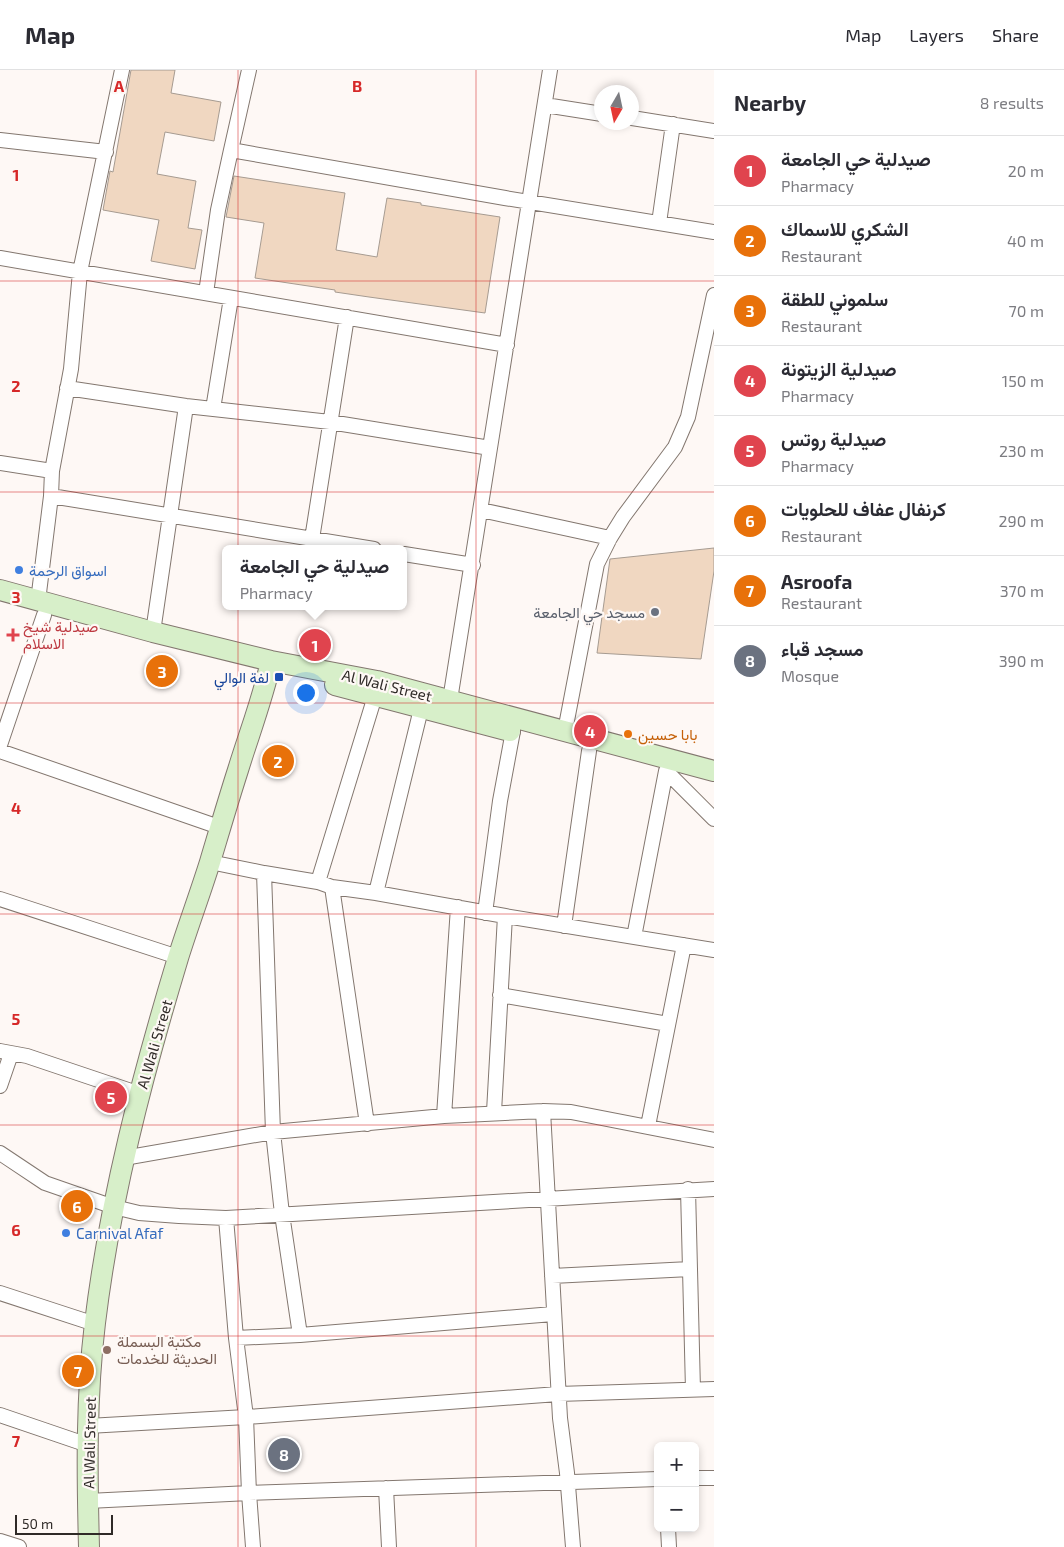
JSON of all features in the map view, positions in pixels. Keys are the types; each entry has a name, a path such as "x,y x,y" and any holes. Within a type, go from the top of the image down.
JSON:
{"street":[{"path":"0,745 41,608 52,471 71,369 80,272 122,70"},
{"path":"206,293 218,210 249,70"},
{"path":"450,700 550,70"},
{"path":"544,105 594,113"},
{"path":"639,119 714,130"},
{"path":"659,223 673,124"},
{"path":"0,140 106,152"},
{"path":"231,150 714,232"},
{"path":"0,258 507,345"},
{"path":"565,731 597,564 623,517 675,447 688,417 714,295"},
{"path":"213,409 231,298"},
{"path":"312,539 347,317"},
{"path":"67,388 186,406 330,422 490,448"},
{"path":"154,632 186,406"},
{"path":"0,463 52,471"},
{"path":"51,496 349,545"},
{"path":"481,510 610,538"},
{"path":"407,554 473,564"},
{"name":"Al Wali Street","path":"0,590 41,608 270,667 377,681 714,771"},
{"name":"Al Wali Street","path":"0,603 41,608 154,632 315,680 714,784"},
{"name":"Al Wali Street","path":"89,1547 88,1435 95,1324 124,1158 178,957 210,862 219,827 270,667"},
{"path":"318,882 376,696"},
{"path":"376,893 421,708"},
{"path":"486,913 500,801 513,732"},
{"path":"0,751 219,827"},
{"path":"564,926 589,751"},
{"path":"666,771 714,819"},
{"path":"634,937 666,771"},
{"path":"210,862 318,882 332,887 714,950"},
{"path":"264,873 273,1132 282,1214 300,1335"},
{"path":"332,887 367,1124"},
{"path":"0,899 178,957"},
{"path":"444,1116 458,907"},
{"path":"494,1112 505,916"},
{"path":"648,1126 684,945"},
{"path":"500,995 668,1024"},
{"path":"0,1086 6,1053 27,1056 140,1094"},
{"path":"124,1158 273,1132 444,1116 543,1110 571,1112 714,1140"},
{"path":"543,1110 558,1394 573,1547"},
{"path":"0,1153 45,1183 114,1207 169,1216 226,1218 688,1189 714,1189"},
{"path":"688,1189 693,1390"},
{"path":"226,1218 236,1338 246,1417 253,1547"},
{"path":"552,1276 690,1269"},
{"path":"0,1293 95,1324"},
{"path":"236,1338 300,1335 553,1314"},
{"path":"0,1415 88,1435 246,1417 558,1394 714,1389"},
{"path":"699,1478 714,1478"},
{"path":"88,1501 249,1493 654,1479"},
{"path":"386,1488 389,1547"},
{"path":"668,1532 668,1547"},
{"path":"0,1541 19,1547"}],"building":[{"path":"131,70 175,70 171,93 221,102 214,141 165,132 157,174 196,181 188,228 202,230 195,269 151,261 159,220 103,210 110,171 113,172"},
{"path":"234,176 345,193 336,250 377,257 387,198 500,217 485,313 335,292 335,290 255,278 264,223 226,217"},
{"name":"مسجد حي الجامعة","path":"714,548 714,571 701,659 597,653 610,559"}],"place":[{"name":"اسواق الرحمة","path":"19,570"},
{"name":"مسجد حي الجامعة","path":"655,612"},
{"name":"صيدلية شيخ الاسلام","path":"13,635"},
{"name":"صيدلية حي الجامعة","path":"315,645"},
{"name":"سلموني للطقة","path":"162,671"},
{"name":"لفة الوالي","path":"279,677"},
{"name":"صيدلية الزيتونة","path":"590,731"},
{"name":"بابا حسين","path":"628,734"},
{"name":"الشكري للاسماك","path":"278,761"},
{"name":"صيدلية روتس","path":"111,1097"},
{"name":"كرنفال عفاف للحلويات","path":"77,1206"},
{"name":"Carnival Afaf","path":"66,1233"},
{"name":"مكتبة البسملة الحديثة للخدمات","path":"107,1350"},
{"name":"Asroofa","path":"78,1371"},
{"name":"مسجد قباء","path":"284,1454"}]}
